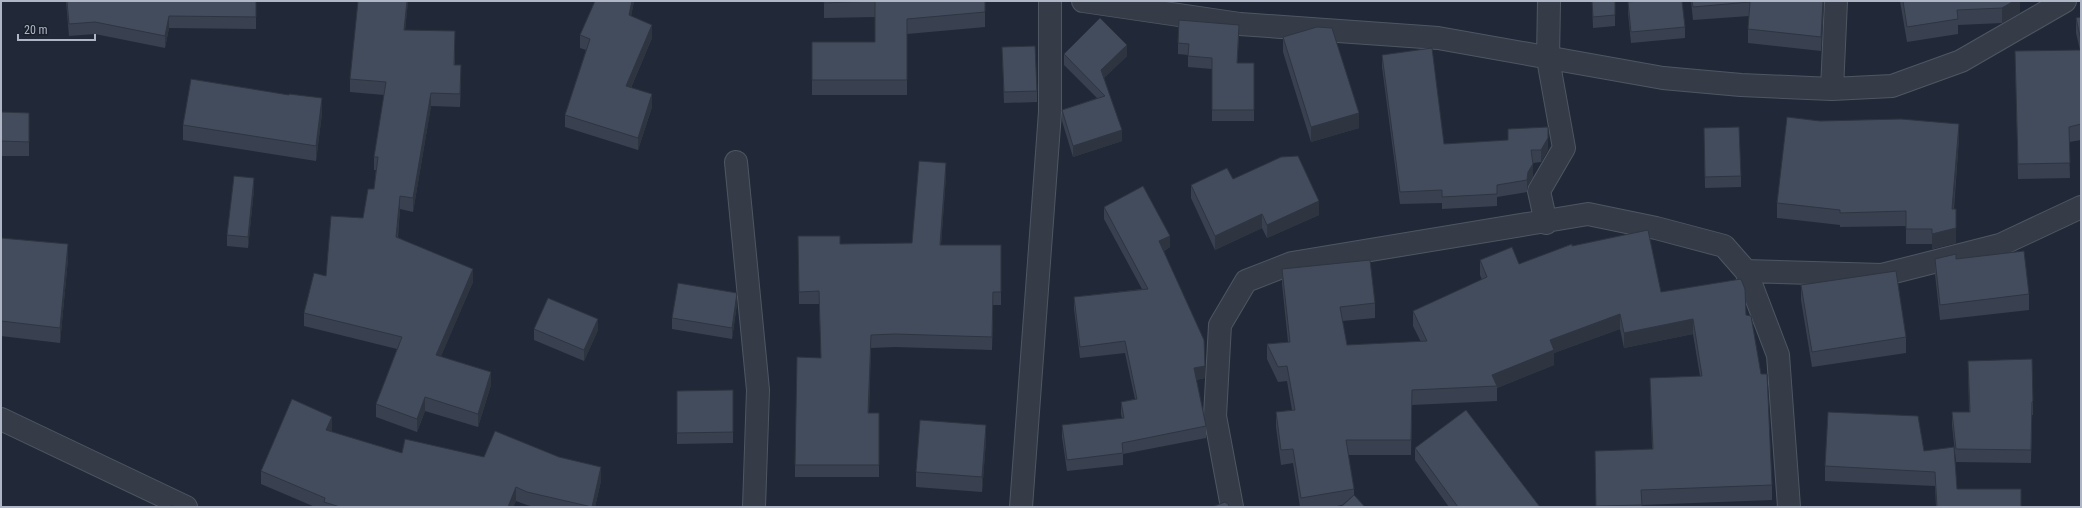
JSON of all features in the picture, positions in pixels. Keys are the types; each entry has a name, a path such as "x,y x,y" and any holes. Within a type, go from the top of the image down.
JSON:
{"street":[{"path":"1021,507 1050,112 1050,1"},
{"path":"1083,1 1240,24 1438,38 1663,78 1741,85 1832,89 1892,86 1962,61 2065,1"},
{"path":"1546,223 1539,191 1564,148 1548,58 1549,1"},
{"path":"1832,89 1836,1"},
{"path":"736,162 758,390 754,507"},
{"path":"1746,271 1882,275 2000,245 2081,207"},
{"path":"1232,507 1215,416 1220,325 1246,281 1292,263 1440,238 1546,223 1588,214 1656,228 1724,246 1746,271 1778,355 1790,507"},
{"path":"1,419 186,507"}],"building":[{"path":"67,1 256,1 256,17 169,16 165,36 95,22 69,24"},
{"path":"358,1 407,1 404,30 455,31 454,65 461,65 460,94 431,93 413,198 400,196 396,237 473,269 436,355 491,372 478,414 425,397 417,419 376,404 402,337 304,313 314,273 326,276 331,216 363,218 368,189 374,189 378,157 374,157 386,82 350,79"},
{"path":"595,1 632,1 629,15 652,25 626,86 652,94 638,138 565,115 590,39 580,35"},
{"path":"824,1 875,1 824,3"},
{"path":"875,1 985,1 985,12 907,19 907,80 812,80 812,42 875,42"},
{"path":"1592,1 1615,1 1615,15 1593,17"},
{"path":"1682,1 1685,27 1631,32 1628,2"},
{"path":"1692,1 1823,1 1821,37 1748,29 1750,2 1693,7"},
{"path":"1903,1 2014,1 2002,8 1957,10 1958,19 1907,27"},
{"path":"2081,17 2081,41 2076,18"},
{"path":"1100,18 1127,45 1101,70 1122,130 1073,146 1062,110 1105,96 1064,54"},
{"path":"1179,20 1239,25 1237,63 1254,63 1254,110 1212,110 1212,58 1188,56 1189,44 1178,43"},
{"path":"1317,27 1332,28 1359,113 1311,127 1283,37"},
{"path":"1035,46 1037,91 1004,92 1002,47"},
{"path":"1432,48 1444,144 1508,140 1508,129 1548,127 1548,138 1541,150 1531,150 1533,164 1528,172 1527,180 1497,185 1497,194 1442,197 1442,190 1400,192 1382,55"},
{"path":"2081,50 2081,124 2069,127 2070,163 2018,164 2015,51"},
{"path":"191,79 289,95 322,98 316,146 183,125"},
{"path":"1,112 29,113 29,142 1,141"},
{"path":"1787,117 1820,121 1901,119 1959,124 1952,209 1956,209 1956,228 1932,234 1932,229 1906,229 1906,211 1840,213 1840,210 1777,203"},
{"path":"1739,127 1741,176 1705,177 1704,128"},
{"path":"1298,156 1319,201 1267,225 1262,214 1215,236 1191,185 1227,168 1233,179 1281,157"},
{"path":"919,161 946,163 940,245 1001,245 1001,292 993,292 992,337 895,334 871,335 868,413 879,413 879,465 795,465 797,357 821,358 819,291 799,292 798,236 840,236 840,244 912,243"},
{"path":"234,176 254,178 248,237 227,235"},
{"path":"1143,186 1170,236 1159,241 1204,340 1205,366 1194,368 1206,426 1122,443 1123,453 1067,460 1062,425 1124,418 1121,402 1137,399 1125,341 1080,347 1074,297 1148,289 1104,207"},
{"path":"1648,230 1661,292 1741,279 1745,289 1746,315 1751,316 1761,374 1767,374 1772,485 1641,490 1642,505 1596,506 1595,451 1653,449 1650,378 1702,376 1693,319 1624,333 1620,314 1550,340 1554,350 1492,375 1497,386 1412,390 1411,440 1346,440 1354,489 1301,498 1293,449 1281,450 1276,412 1295,410 1287,366 1278,367 1267,344 1290,342 1282,269 1370,260 1375,303 1340,307 1347,345 1427,341 1413,311 1487,277 1480,260 1512,247 1519,264 1572,244 1572,246"},
{"path":"1,238 68,244 60,328 1,321"},
{"path":"2024,251 2029,294 1940,305 1935,259 1956,254 1956,259"},
{"path":"1896,271 1906,337 1812,352 1801,285"},
{"path":"678,283 737,293 732,328 672,318"},
{"path":"548,298 598,319 584,350 534,329"},
{"path":"2032,359 2033,401 2031,450 1956,449 1952,412 1970,412 1968,361"},
{"path":"733,390 733,432 677,433 677,391"},
{"path":"292,399 332,417 326,430 402,453 405,439 484,457 495,431 559,457 601,467 592,507 527,492 516,487 508,507 340,507 324,502 325,498 261,471"},
{"path":"1466,410 1540,507 1458,507 1415,448"},
{"path":"1828,412 1918,416 1924,451 1954,447 1957,489 2021,489 2021,507 1937,507 1935,472 1825,466"},
{"path":"920,420 986,425 982,477 916,472"},
{"path":"1354,495 1365,507 1341,507"},
{"path":"1225,502 1229,507 1212,507"}]}
